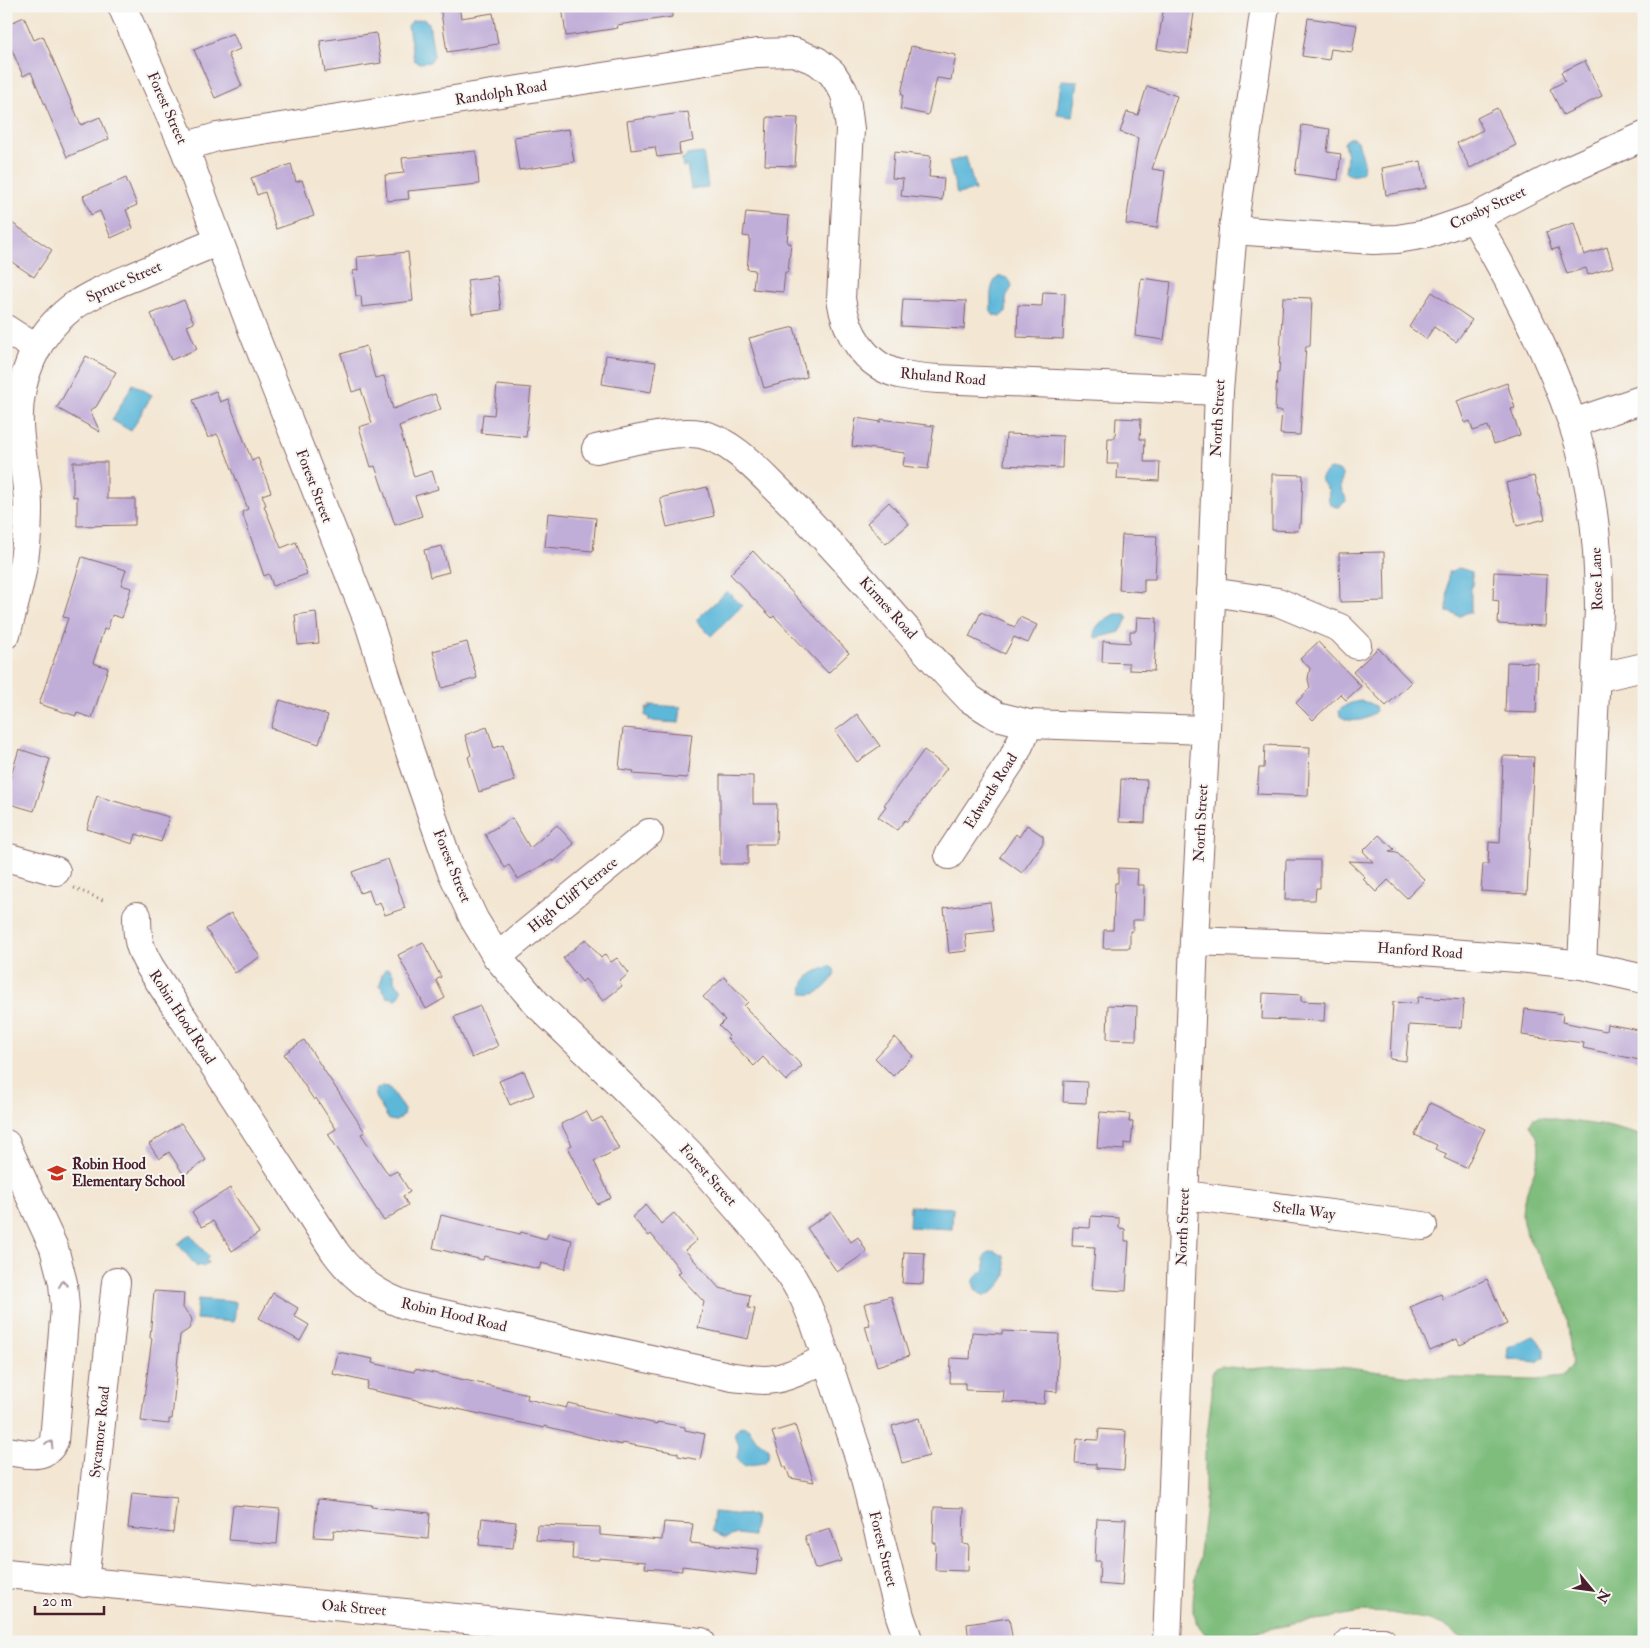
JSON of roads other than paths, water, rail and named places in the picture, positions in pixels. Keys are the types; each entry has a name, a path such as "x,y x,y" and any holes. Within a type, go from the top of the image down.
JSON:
{"street":[{"name":"Forest Street","path":"122,6 184,147 369,623 410,752 451,870 474,919 497,957 537,1004 633,1096 689,1153 757,1230 787,1270 804,1298 816,1324 865,1477 900,1616 909,1642"},
{"name":"North Street","path":"1167,1642 1194,941 1206,730 1219,390 1233,230 1265,6"},
{"name":"Randolph Road","path":"184,147 226,136 757,53 794,52 817,61"},
{"name":"Rhuland Road","path":"817,61 832,73 838,81 844,90 849,107 850,130 841,299 849,330 856,343 874,362 899,374 938,379 1219,390"},
{"name":"Crosby Street","path":"1233,230 1385,240 1427,234 1474,218 1559,174 1644,136"},
{"name":"Rose Lane","path":"1474,218 1516,293 1532,326 1573,423 1582,455 1592,510 1599,600 1582,965"},
{"name":"Spruce Street","path":"6,634 15,604 16,554 28,494 19,413 25,376 37,349 63,315 78,303 115,284 219,241"},
{"path":"6,329 37,349"},
{"path":"1573,423 1644,399"},
{"name":"Kirmes Road","path":"596,449 682,433 706,436 724,444 757,470 813,525 970,698 996,716 1029,724 1206,730"},
{"path":"1211,592 1278,602 1340,628 1357,645"},
{"path":"1596,678 1644,667"},
{"name":"Edwards Road","path":"949,855 1013,758 1029,724"},
{"name":"High Cliff Terrace","path":"497,957 648,833"},
{"path":"6,857 56,871"},
{"name":"Robin Hood Road","path":"137,916 138,942 150,968 335,1252 353,1275 376,1292 389,1299 416,1308 733,1377 763,1380 778,1378 827,1358"},
{"name":"Hanford Road","path":"1194,941 1380,948 1518,958 1582,965 1644,979"},
{"path":"6,1144 54,1248 62,1277 64,1307 52,1444 46,1452 40,1454 6,1451"},
{"name":"Stella Way","path":"1185,1195 1423,1226"},
{"name":"Sycamore Road","path":"84,1582 116,1282"},
{"name":"Oak Street","path":"6,1574 701,1642"},
{"path":"1349,1642 1384,1642"}],"water":[{"path":"423,19 429,23 434,56 430,62 419,63 414,60 408,26 412,21"},
{"path":"1061,80 1078,81 1073,117 1057,115"},
{"path":"1348,138 1358,141 1364,162 1363,171 1357,175 1350,175 1345,172 1347,156 1344,143"},
{"path":"703,153 708,187 691,189 687,166 683,167 682,158 686,158 686,155"},
{"path":"966,157 975,190 957,194 949,162"},
{"path":"998,277 1008,279 1012,287 1006,298 1005,313 1001,316 994,316 990,310 991,292 993,284"},
{"path":"133,384 152,395 131,431 112,420"},
{"path":"1330,469 1340,471 1342,476 1341,488 1346,501 1339,507 1331,504 1329,491 1321,480 1324,473"},
{"path":"1459,568 1472,572 1473,580 1473,586 1471,586 1471,613 1460,616 1447,612 1448,572"},
{"path":"727,591 742,606 711,636 696,620"},
{"path":"1116,614 1125,614 1128,617 1120,632 1097,638 1094,637 1098,626 1104,620"},
{"path":"1361,701 1375,706 1376,711 1364,719 1354,721 1340,716 1339,711 1344,707"},
{"path":"650,705 681,707 679,723 649,721 649,717 645,716 646,708 650,708"},
{"path":"829,966 834,969 835,974 826,986 817,993 803,993 804,983 810,975"},
{"path":"389,968 394,974 394,980 402,990 396,999 387,997 380,985 382,974 385,969"},
{"path":"382,1086 389,1087 404,1110 403,1116 396,1121 389,1120 375,1097 376,1090"},
{"path":"910,1206 953,1208 952,1229 909,1227"},
{"path":"190,1234 209,1257 206,1260 208,1263 203,1267 200,1265 197,1267 178,1244"},
{"path":"994,1251 1004,1256 1006,1275 996,1290 988,1295 981,1294 974,1287 974,1280 985,1269 985,1255"},
{"path":"198,1299 236,1302 234,1322 196,1319"},
{"path":"1533,1336 1544,1349 1544,1357 1537,1362 1507,1359 1508,1347"},
{"path":"744,1426 768,1449 765,1462 745,1466 737,1459 739,1446 735,1433 739,1427"},
{"path":"714,1512 755,1516 753,1536 737,1534 725,1538 712,1531"}],"place":[{"name":"Robin Hood Elementary School","path":"57,1173"}]}
